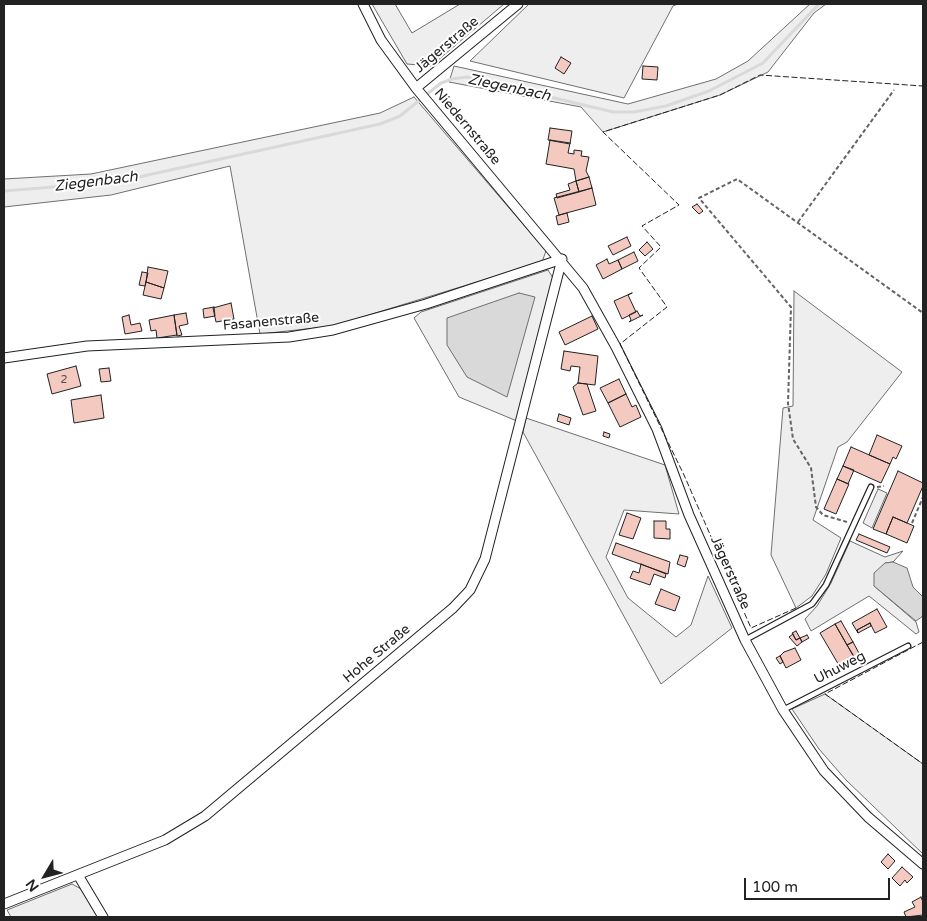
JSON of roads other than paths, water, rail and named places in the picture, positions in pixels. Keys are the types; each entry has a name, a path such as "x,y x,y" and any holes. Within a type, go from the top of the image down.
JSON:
{"street":[{"name":"Niedernstraße","path":"363,4 381,40 418,90 562,259"},
{"name":"Jägerstraße","path":"418,90 518,4"},
{"name":"Jägerstraße","path":"562,259 588,296 657,429 689,515 745,640 783,710 824,771 868,817 923,864"},
{"name":"Fasanenstraße","path":"4,358 87,346 289,337 334,330 426,304 562,259"},
{"name":"Hohe Straße","path":"4,904 165,840 205,816 453,608 470,590 485,559 562,259"},
{"path":"78,875 103,917"}],"lane":[{"path":"745,640 812,604 826,585 871,487"},
{"name":"Uhuweg","path":"783,710 908,646"}],"waterway":[{"name":"Ziegenbach","path":"4,191 116,182 380,124 400,116 441,83 467,77 613,112 634,112 666,106 709,91 763,63 819,4"}]}
